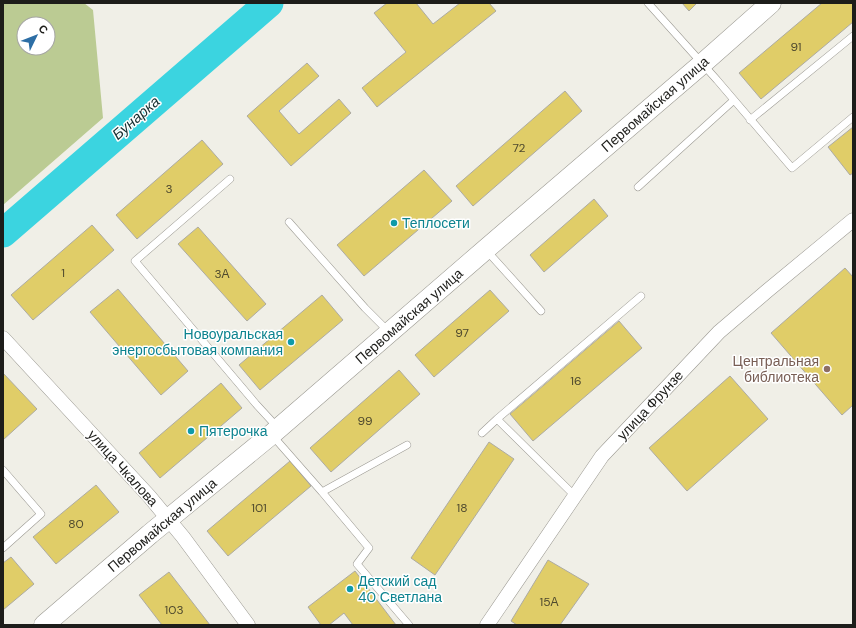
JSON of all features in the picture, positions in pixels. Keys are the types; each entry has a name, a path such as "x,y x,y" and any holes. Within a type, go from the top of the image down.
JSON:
{"main road":[{"name":"Первомайская улица","path":"44,625 275,432 771,3"}],"street":[{"name":"улица Фрунзе","path":"487,625 602,456 719,332 853,220"},
{"name":"улица Чкалова","path":"3,338 169,519 248,625"}],"lane":[{"path":"648,3 792,168 853,117"},
{"path":"750,120 853,36"},
{"path":"638,187 734,100"},
{"path":"230,179 135,260 256,404 275,432 322,492 369,548 357,564 409,625"},
{"path":"289,222 365,308 390,333"},
{"path":"486,249 541,311"},
{"path":"482,433 641,296"},
{"path":"497,419 575,496"},
{"path":"322,492 407,445"},
{"path":"3,470 41,514 3,548"}],"green space":[{"path":"3,3 84,3 93,10 103,118 3,205"}],"building":[{"path":"387,3 416,3 433,24 460,3 489,3 496,11 377,107 362,88 406,52 374,13"},
{"path":"682,3 697,3 689,11"},
{"path":"822,3 853,3 853,22 761,99 739,73"},
{"path":"307,63 319,76 279,111 299,134 339,99 351,113 291,166 247,116"},
{"path":"565,91 582,111 473,206 456,186"},
{"path":"853,127 853,173 850,175 828,147"},
{"path":"202,140 223,164 137,239 116,215"},
{"name":"Теплосети","path":"424,170 452,201 364,276 337,245"},
{"path":"594,199 608,216 544,272 530,255"},
{"path":"92,225 114,250 33,320 11,295"},
{"path":"198,227 266,304 247,321 178,244"},
{"name":"Центральная библиотека","path":"845,268 853,277 853,405 842,415 771,333"},
{"path":"118,289 188,371 161,395 90,312"},
{"path":"490,290 509,311 434,377 415,355"},
{"name":"Новоуральская энергосбытовая компания","path":"322,295 343,320 260,390 239,365"},
{"path":"619,321 642,348 533,441 510,414"},
{"path":"399,370 420,394 331,472 310,448"},
{"path":"3,373 37,409 3,440"},
{"path":"730,376 768,419 687,491 649,448"},
{"name":"Пятерочка","path":"221,383 242,408 160,478 139,453"},
{"path":"489,442 514,459 435,575 411,558"},
{"path":"290,461 311,486 228,556 207,531"},
{"path":"96,485 119,512 56,564 33,537"},
{"path":"11,557 34,584 3,610 3,563"},
{"path":"548,560 589,584 560,625 517,625 511,621"},
{"name":"Детский сад 40 Светлана","path":"355,571 396,625 353,625 344,613 329,625 321,625 308,607"},
{"path":"169,572 210,625 162,625 139,595"}],"waterway":[{"name":"Бунарка","path":"3,233 269,3"}],"place":[{"name":"Теплосети","path":"394,223"},
{"name":"Новоуральская энергосбытовая компания","path":"291,342"},
{"name":"Центральная библиотека","path":"827,369"},
{"name":"Пятерочка","path":"191,431"},
{"name":"Детский сад 40 Светлана","path":"350,589"}]}
